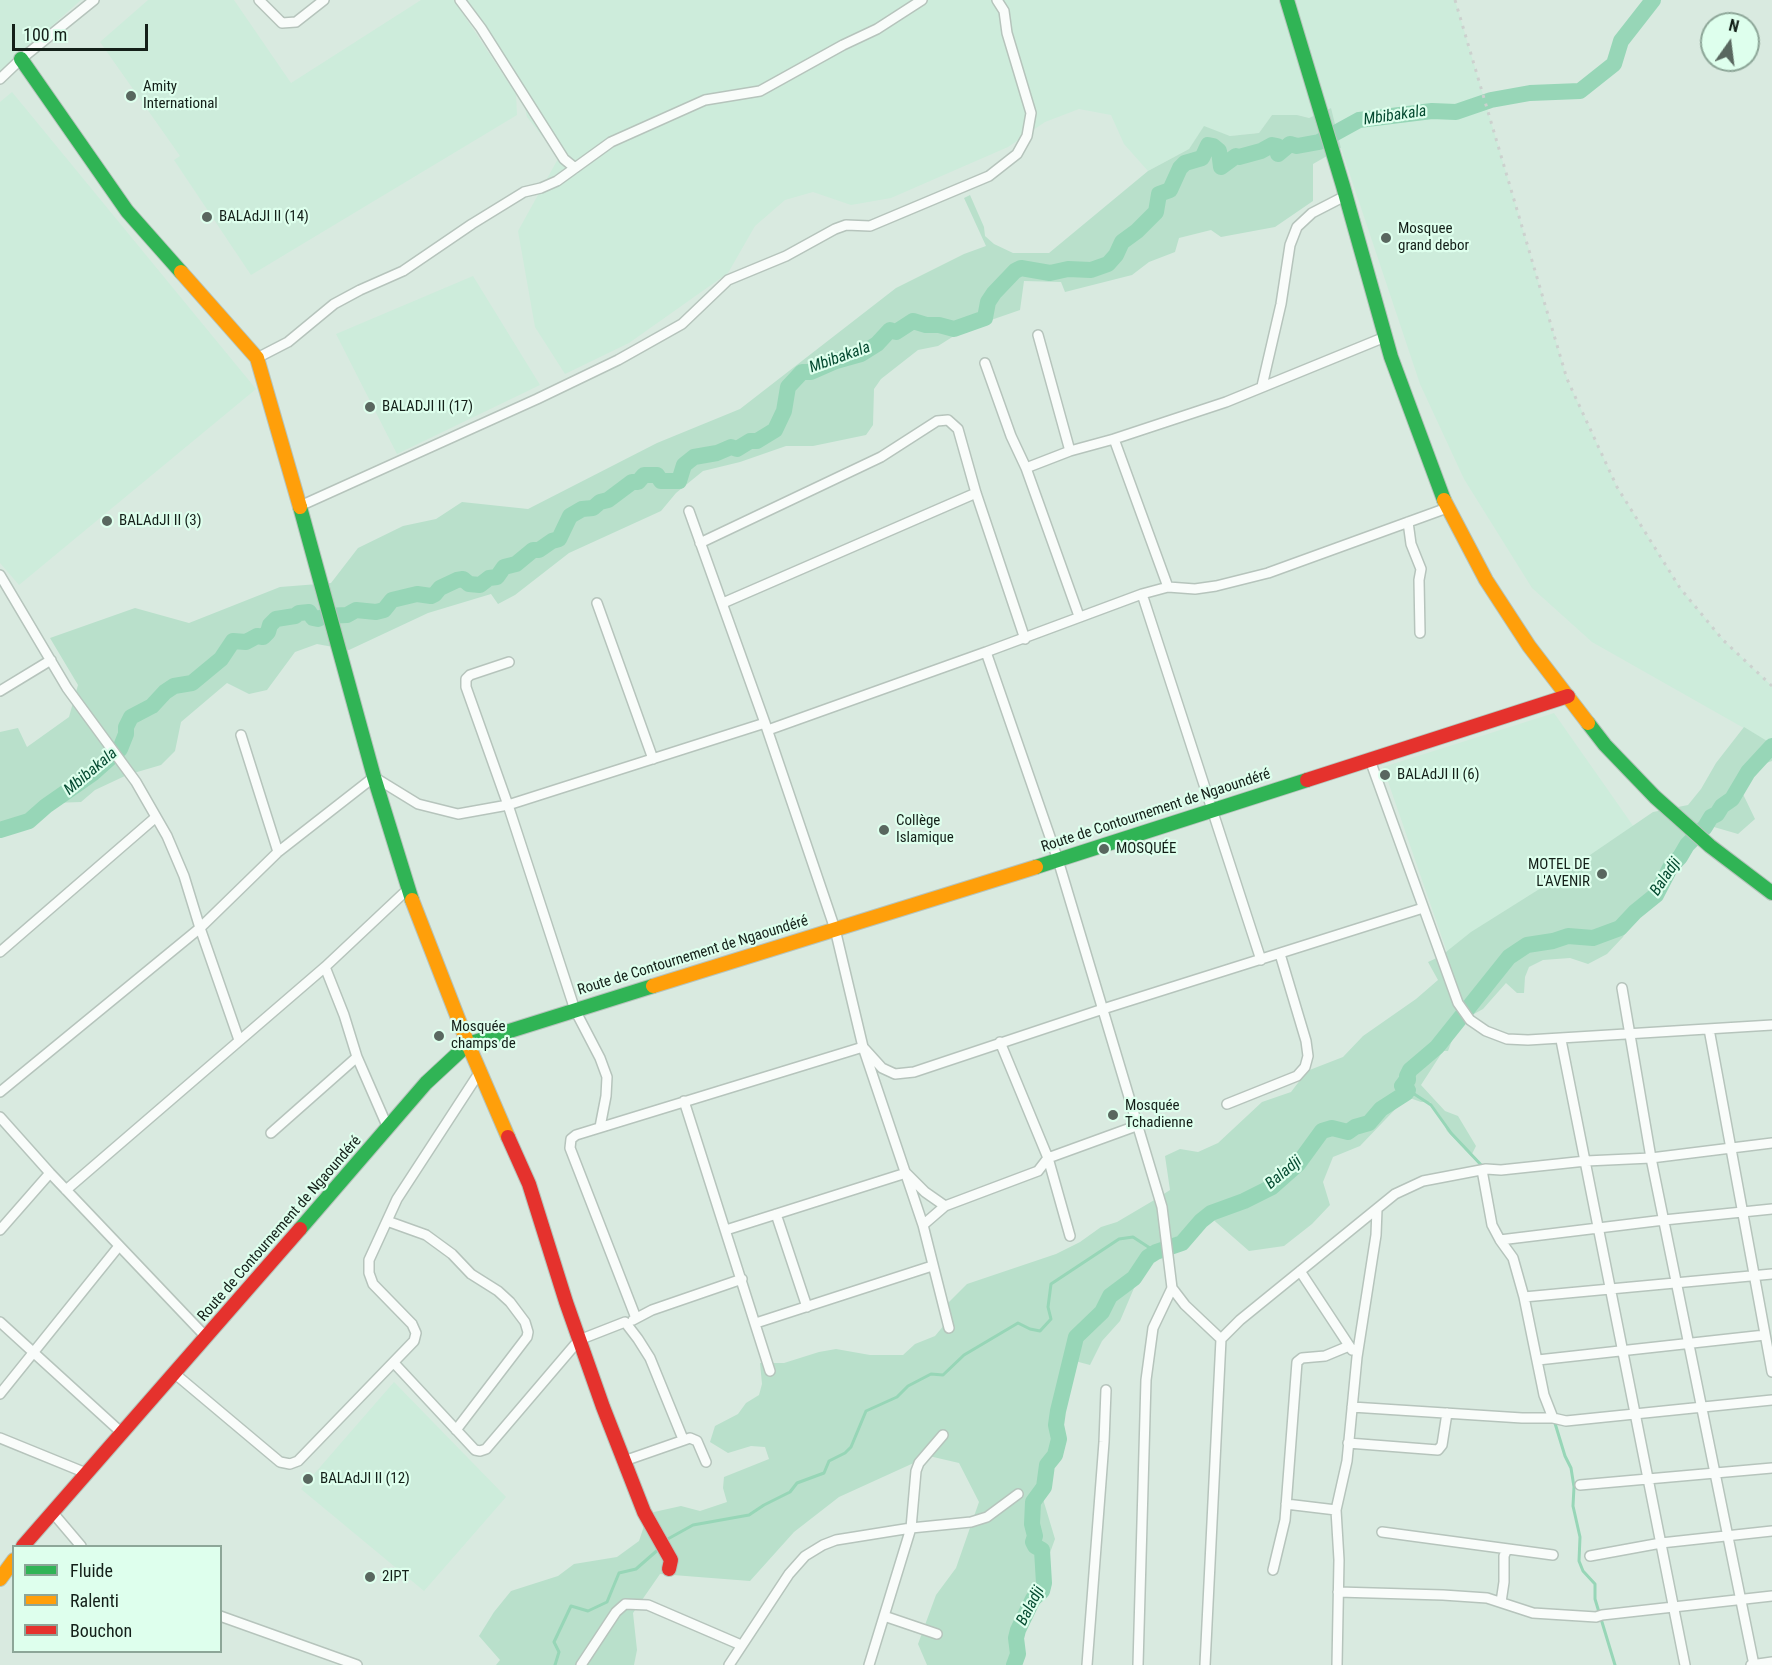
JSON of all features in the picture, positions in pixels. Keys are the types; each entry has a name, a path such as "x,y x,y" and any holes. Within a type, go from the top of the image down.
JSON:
{"street":[{"path":"0,79 94,0"},
{"path":"259,0 282,23 296,22 324,0"},
{"path":"460,0 481,28 564,159 575,168"},
{"path":"258,358 288,342 334,304 360,290 404,272 472,224 525,192 557,181 611,142 705,100 760,91 843,45 878,29 922,0"},
{"path":"300,506 618,360 682,324 728,280 786,256 835,229 846,225 870,226 989,176 1017,154 1027,136 1030,113 1007,33 1004,11 997,0"},
{"path":"1287,0 1390,357 1447,508 1486,580 1529,646 1605,745 1655,797 1710,846 1772,893"},
{"path":"21,59 127,211 258,358 374,777 408,890 468,1044 529,1184 579,1340 644,1512 671,1560 669,1569"},
{"path":"1262,386 1281,304 1290,245 1297,227 1312,213 1345,196"},
{"path":"1038,335 1070,451"},
{"path":"1026,468 1070,451 1227,402 1385,337"},
{"path":"985,363 1011,436 1026,468 1079,616"},
{"path":"700,543 881,457 937,421 948,420 958,429 976,493 1025,639"},
{"path":"1114,439 1168,587"},
{"path":"723,603 976,493"},
{"path":"374,777 418,804 441,811 458,814 508,805 652,759 766,726 1025,639 1079,616 1142,594 1168,587 1195,589 1216,586 1268,573 1447,508"},
{"path":"688,511 723,603 835,929 862,1047 923,1225 948,1328"},
{"path":"1408,522 1411,544 1421,569 1419,580 1420,633"},
{"path":"0,575 67,688 136,782 167,836 184,876 239,1040"},
{"path":"1142,594 1261,960"},
{"path":"597,603 652,759"},
{"path":"986,652 1058,860 1162,1207 1172,1288 1185,1305 1221,1339"},
{"path":"0,690 51,660"},
{"path":"509,662 470,675 466,679 466,687 508,805 575,1010 607,1077 600,1127"},
{"name":"Route de Contournement de Ngaoundéré","path":"24,1545 207,1338 426,1083 468,1044 1058,860 1568,696"},
{"path":"241,735 278,852"},
{"path":"1370,760 1458,1003 1464,1012 1486,1031 1507,1039 1561,1040 1772,1025"},
{"path":"0,1092 200,928 278,852 374,777"},
{"path":"0,952 156,817"},
{"path":"66,1190 324,967 408,890"},
{"path":"862,1047 882,1068 895,1074 914,1072 1000,1042 1423,908"},
{"path":"1227,1104 1297,1076 1305,1067 1308,1056 1306,1041 1280,954"},
{"path":"324,967 344,1015 357,1057 388,1128"},
{"path":"1622,988 1651,1158 1754,1665"},
{"path":"1709,1029 1765,1335 1770,1348 1772,1372"},
{"path":"1561,1040 1685,1665"},
{"path":"1000,1042 1048,1158 1070,1236"},
{"path":"636,1318 570,1148 571,1139 600,1127 862,1047"},
{"path":"272,1133 357,1057"},
{"path":"174,1373 280,1461 290,1464 298,1461 414,1341 416,1333 412,1324 373,1284 369,1273 369,1260 397,1199 481,1070"},
{"path":"684,1101 770,1371"},
{"path":"0,1117 207,1338"},
{"path":"923,1225 945,1206 1038,1171 1048,1158 1136,1126"},
{"path":"1205,1665 1221,1339 1240,1320 1395,1194 1423,1181 1484,1169 1501,1170 1586,1161 1651,1158 1772,1143"},
{"path":"1484,1169 1492,1225 1513,1258 1524,1297 1544,1395 1553,1418"},
{"path":"0,1230 50,1173"},
{"path":"906,1173 925,1192 945,1206"},
{"path":"726,1230 906,1173"},
{"path":"1338,1665 1339,1560 1336,1510 1342,1489 1357,1357 1376,1235 1377,1209"},
{"path":"1500,1240 1772,1209"},
{"path":"776,1214 807,1307"},
{"path":"387,1221 426,1235 452,1254 471,1274 504,1296 525,1322 527,1337 456,1430"},
{"path":"0,1394 120,1246"},
{"path":"756,1323 932,1266"},
{"path":"1300,1271 1357,1357"},
{"path":"1524,1297 1772,1274"},
{"path":"394,1363 475,1450 480,1451 486,1449 579,1340 652,1310 742,1279"},
{"path":"1138,1665 1146,1380 1153,1328 1172,1288"},
{"path":"0,1322 123,1434"},
{"path":"625,1322 650,1358 682,1439"},
{"path":"1538,1360 1765,1335"},
{"path":"1273,1570 1283,1534 1298,1362 1302,1358 1325,1356 1349,1346"},
{"path":"1087,1665 1106,1390"},
{"path":"1352,1407 1566,1420 1772,1400"},
{"path":"1348,1443 1438,1450 1442,1445 1447,1413"},
{"path":"869,1665 910,1528 916,1471 919,1463 943,1435"},
{"path":"0,1438 86,1473"},
{"path":"624,1461 690,1438 698,1441 706,1462"},
{"path":"1580,1485 1772,1468"},
{"path":"729,1665 789,1574 805,1556 836,1540 910,1528 971,1522 987,1517 1018,1494"},
{"path":"1286,1504 1336,1510"},
{"path":"53,1513 80,1545"},
{"path":"1590,1556 1661,1543 1772,1531"},
{"path":"1382,1532 1553,1555"},
{"path":"1501,1602 1504,1556 1507,1549"},
{"path":"0,1579 12,1563"},
{"path":"1338,1592 1443,1594 1487,1598 1533,1613 1599,1616 1772,1596"},
{"path":"581,1665 616,1611 625,1604 648,1605 741,1645"},
{"path":"884,1616 938,1634"},
{"path":"222,1617 357,1665"},
{"path":"1749,1665 1772,1662"}],"shaded area":[{"path":"0,0 81,0 0,72"},
{"path":"148,0 234,0 291,83 421,0 454,0 516,94 517,115 251,275 174,160 180,156 100,42"},
{"path":"464,0 1455,0 1567,379 1617,487 1680,588 1723,640 1772,686 1772,744 1592,642 1532,588 1464,479 1420,384 1341,148 1331,108 1309,118 1297,115 1272,115 1259,133 1230,136 1204,127 1189,149 1148,171 1124,144 1111,115 1079,109 1045,122 1008,147 891,198 851,205 813,192 785,200 755,226 728,273 629,343 565,374 535,327 518,231 559,157 527,117 520,84"},
{"path":"12,92 256,389 19,585 0,563 0,102"},
{"name":"Mbibakala","path":"1331,108 1341,148 1313,164 1313,201 1275,227 1221,237 1211,230 1179,238 1175,252 1149,262 1132,275 1065,292 1061,282 1024,281 1020,310 965,329 938,346 918,350 881,379 874,389 873,425 866,435 813,446 786,446 740,462 703,471 676,493 661,511 569,553 515,595 498,604 491,594 428,613 349,650 317,644 295,652 267,690 249,694 227,683 181,722 175,751 161,765 127,775 95,790 81,802 53,803 30,826 0,836 0,732 18,728 27,747 69,717 78,685 50,638 135,608 189,623 280,587 331,583 358,548 403,526 436,519 462,502 528,509 657,443 740,409 896,288 964,254 986,246 964,198 970,195 984,227 985,236 994,244 1013,253 1049,253 1148,171 1189,149 1204,126 1230,136 1259,133 1272,115 1297,115 1309,118"},
{"path":"473,276 540,385 397,454 336,334"},
{"path":"1554,713 1636,830 1448,955 1383,767"},
{"name":"Baladji","path":"1744,727 1772,744 1772,761 1752,768 1742,792 1755,819 1738,834 1707,825 1687,844 1641,901 1623,937 1607,954 1588,964 1570,958 1543,960 1529,967 1525,977 1524,993 1517,993 1506,983 1483,1009 1465,1019 1455,1032 1448,1051 1443,1051 1421,1085 1445,1111 1458,1116 1476,1146 1471,1156 1447,1131 1441,1117 1430,1102 1421,1102 1407,1097 1360,1146 1333,1157 1323,1182 1330,1205 1312,1224 1284,1246 1249,1251 1209,1216 1200,1219 1183,1233 1154,1250 1140,1274 1120,1321 1102,1341 1090,1365 1075,1361 1066,1380 1060,1458 1040,1489 1055,1539 1037,1588 1016,1665 927,1665 918,1644 936,1595 956,1568 979,1502 959,1463 929,1456 839,1497 794,1532 750,1581 660,1574 633,1613 637,1650 634,1665 496,1665 500,1660 479,1636 511,1591 558,1576 574,1564 617,1557 639,1541 644,1526 654,1512 681,1506 700,1511 727,1502 723,1488 724,1477 769,1459 765,1447 751,1446 728,1453 710,1442 715,1426 738,1414 746,1403 759,1395 762,1384 760,1363 784,1363 836,1349 870,1355 903,1355 915,1344 935,1336 945,1324 946,1305 967,1284 1056,1254 1080,1242 1101,1227 1117,1222 1170,1190 1165,1156 1180,1149 1198,1152 1218,1143 1262,1102 1291,1092 1307,1071 1343,1057 1363,1036 1416,999 1438,980 1428,962 1441,956 1471,932 1549,883 1653,812 1688,805"},
{"path":"394,1382 506,1497 424,1591 301,1489"}],"waterway":[{"name":"Mbibakala","path":"0,830 29,821 46,806 92,774 120,749 131,717 152,706 174,686 192,683 221,659 233,641 246,642 257,636 263,637 276,619 309,612 313,618 318,619 325,616 347,615 356,610 376,612 384,610 392,600 417,594 431,596 440,588 457,580 463,579 469,584 480,585 489,578 497,577 504,567 516,564 533,550 539,550 559,539 570,516 608,500 632,482 638,482 644,475 657,475 661,481 679,481 684,465 694,457 717,453 731,447 737,449 775,430 784,411 788,387 802,372 811,372 836,361 861,354 877,344 890,330 896,332 913,321 954,329 985,318 988,302 994,293 1015,271 1021,268 1050,273 1068,269 1091,270 1108,264 1116,255 1122,242 1156,212 1159,194 1170,190 1180,168 1185,163 1202,158 1208,145 1219,151 1221,167 1236,156 1261,151 1272,145 1277,146 1278,154 1290,144 1297,146 1319,142 1359,120 1432,111 1456,112 1491,100 1530,93 1580,91 1614,64 1621,41 1653,0"},
{"name":"Baladji","path":"1014,1665 1018,1654 1016,1638 1018,1630 1033,1599 1042,1591 1044,1583 1042,1550 1033,1542 1035,1536 1032,1524 1033,1502 1044,1487 1047,1465 1055,1455 1059,1439 1056,1425 1058,1411 1076,1337 1102,1312 1110,1296 1134,1278 1148,1257 1182,1243 1211,1213 1244,1201 1272,1187 1298,1164 1322,1131 1332,1128 1348,1132 1355,1127 1369,1123 1381,1109 1406,1093 1408,1090 1402,1086 1408,1078 1408,1080 1410,1070 1437,1047 1509,957 1527,945 1568,936 1593,938 1620,928 1656,895 1671,866 1687,845 1705,827 1711,817 1732,799 1748,772 1772,746"},
{"path":"1402,1086 1431,1105 1451,1133 1484,1168"},
{"path":"666,1540 693,1525 749,1515 790,1492 797,1483 824,1473 829,1461 845,1453 851,1447 866,1411 897,1397 908,1386 931,1374 943,1375 964,1355 1018,1323 1040,1331 1051,1319 1048,1307 1051,1284 1119,1239 1133,1237 1156,1252"},
{"path":"1554,1420 1571,1468 1574,1487 1573,1506 1580,1537 1579,1561 1583,1571 1595,1584 1595,1599 1615,1665"},
{"path":"555,1665 559,1652 554,1642 571,1606 588,1611 607,1602 619,1573 636,1569 660,1548"}],"railway":[{"path":"1455,0 1567,379 1617,487 1680,588 1723,640 1772,686"}],"traffic: fast":[{"path":"1287,0 1391,357 1444,500"},
{"path":"21,59 127,211 181,272"},
{"path":"300,507 374,777 412,900"},
{"path":"1588,723 1605,745 1655,797 1710,846 1772,893"},
{"path":"1036,867 1307,780"},
{"path":"300,1229 426,1083 468,1044 653,986"}],"traffic: slow":[{"path":"181,272 257,358 300,507"},
{"path":"1444,500 1486,580 1529,646 1588,723"},
{"path":"653,986 1036,867"},
{"path":"412,900 468,1044 508,1137"},
{"path":"0,1579 12,1563"}],"traffic: jam":[{"path":"1307,780 1568,696"},
{"path":"508,1137 529,1184 566,1302 603,1407 644,1512 671,1560 669,1569"},
{"path":"24,1545 300,1229"}],"place":[{"name":"Amity International","path":"131,96"},
{"name":"BALAdJI II (14)","path":"207,217"},
{"name":"Mosquee grand debor","path":"1386,238"},
{"name":"BALADJI II (17)","path":"370,407"},
{"name":"BALAdJI II (3)","path":"107,521"},
{"name":"BALAdJI II (6)","path":"1385,775"},
{"name":"Collège Islamique","path":"884,830"},
{"name":"MOSQUÉE","path":"1104,849"},
{"name":"MOTEL DE L'AVENIR","path":"1602,874"},
{"name":"Mosquée champs de","path":"439,1036"},
{"name":"Mosquée Tchadienne","path":"1113,1115"},
{"name":"BALAdJI II (12)","path":"308,1479"},
{"name":"2IPT","path":"370,1577"}]}
